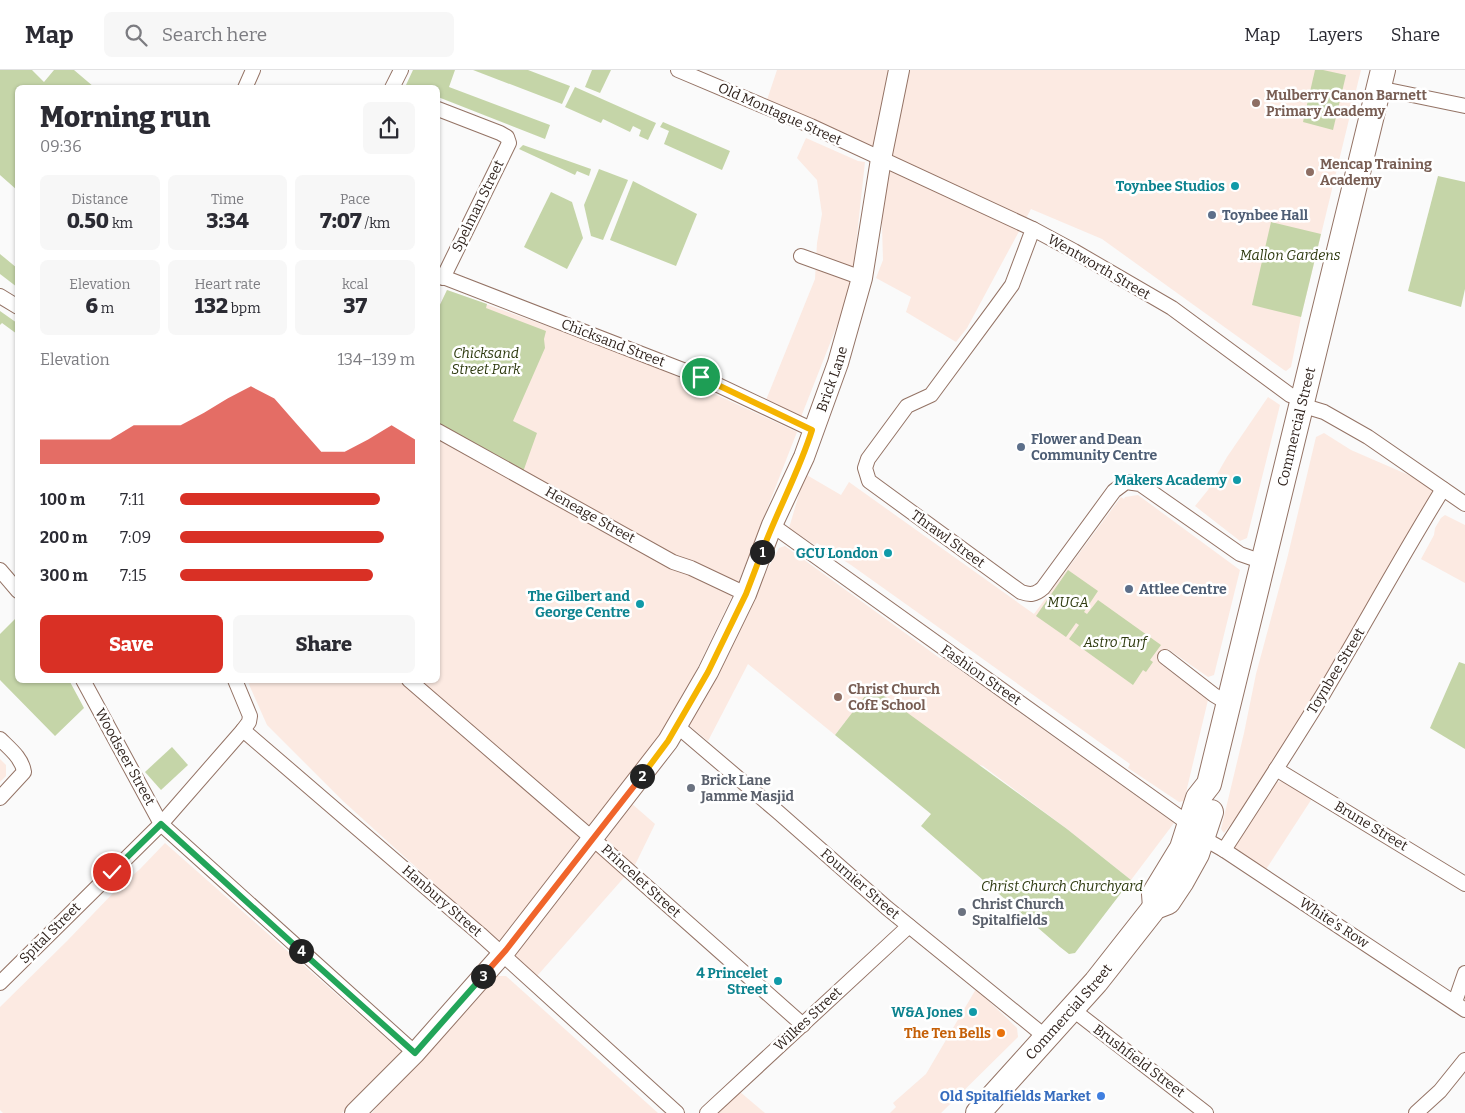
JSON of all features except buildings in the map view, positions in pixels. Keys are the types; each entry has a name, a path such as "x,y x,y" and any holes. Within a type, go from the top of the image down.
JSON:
{"highway":[{"name":"Commercial Street","path":"978,1113 1096,982 1154,907 1154,894 1197,831 1213,803 1209,784 1381,79"}],"main road":[{"name":"Brick Lane","path":"355,1113 415,1053 503,955 668,741 708,672 746,594 772,525 804,457 812,430 838,363 862,278 881,159 899,70"}],"street":[{"path":"246,85 253,70"},
{"path":"394,85 401,70"},
{"name":"Old Montague Street","path":"678,70 811,126 881,159"},
{"path":"1381,79 1465,106"},
{"name":"Spelman Street","path":"440,110 505,135 509,140 440,276"},
{"name":"Wentworth Street","path":"881,159 1034,229 1172,308 1290,395 1368,437 1465,504"},
{"name":"Thrawl Street","path":"1034,229 1012,285 931,395 907,406 868,459 865,468 869,482 1021,592 1027,594 1032,595 1043,588 1114,491 1126,482 1140,484 1240,554 1263,562"},
{"path":"801,256 862,278"},
{"name":"Chicksand Street","path":"440,276 701,377 812,430"},
{"path":"0,296 15,305"},
{"name":"Heneage Street","path":"440,432 673,562 691,568 746,594"},
{"name":"Toynbee Street","path":"1224,850 1321,697 1443,489"},
{"name":"Fashion Street","path":"772,525 1197,831"},
{"path":"1,574 15,588"},
{"path":"1165,657 1229,704"},
{"name":"Woodseer Street","path":"85,683 161,824 415,1053"},
{"path":"236,683 250,716 249,722 243,730"},
{"name":"Princelet Street","path":"413,683 594,839 803,1025"},
{"name":"Fournier Street","path":"677,726 909,926 1047,1038"},
{"name":"Spital Street","path":"0,983 161,824 243,730"},
{"name":"Hanbury Street","path":"243,730 503,955 677,1113"},
{"path":"0,739 17,756 23,765 24,772 0,798"},
{"name":"Brune Street","path":"1276,769 1465,884"},
{"name":"White's Row","path":"1197,831 1460,1006"},
{"name":"Wilkes Street","path":"707,1113 909,926"},
{"path":"1460,1006 1465,973"},
{"name":"Brushfield Street","path":"1072,1009 1206,1113"},
{"path":"1416,1113 1440,1091 1465,1060"}],"shaded area":[{"path":"777,70 1361,70 1301,317 1291,367 1286,371 1284,370 1102,239 1031,209 967,328 956,342 906,312 911,297 876,278 883,260 880,159 765,106"},
{"path":"806,138 858,161 865,162 851,290 801,417 766,400 815,279 817,243 822,214 817,180 797,158"},
{"path":"447,290 639,359 797,432 737,586 679,706 648,753 503,946 343,801 267,725 248,683 440,683 440,305"},
{"path":"1268,397 1280,405 1247,538 1240,541 1195,506 1208,490 1227,457"},
{"path":"1324,433 1351,450 1434,486 1432,498 1269,774 1224,833 1221,829 1256,674 1287,559 1316,437"},
{"path":"805,474 841,495 849,482 1034,614 1121,497 1124,499 1125,497 1138,495 1240,570 1214,675 1208,677 1168,649 1162,665 1208,700 1184,801 1179,802 1128,768 1130,764 851,565 789,528"},
{"path":"1445,515 1465,525 1465,583 1421,559 1434,535 1435,528"},
{"path":"785,546 941,659 943,658 1174,823 1131,880 983,766 845,722 835,735 748,664 708,741 685,722 779,548"},
{"path":"0,759 6,765 6,776 0,782"},
{"path":"1284,781 1313,797 1263,874 1234,853 1233,845 1277,782"},
{"path":"631,803 655,824 635,865 537,976 513,955"},
{"path":"165,843 403,1053 342,1113 3,1113 0,1110 0,1007"},
{"path":"496,976 506,976 658,1113 372,1113 386,1095 448,1031"},
{"path":"976,989 1017,1028 1018,1037 941,1113 890,1113 896,1107 893,1103 926,1074"},
{"path":"733,1086 765,1113 706,1113"}],"green space":[{"path":"0,70 32,70 44,82 54,70 74,70 92,85 15,85 15,188 0,175"},
{"path":"413,70 455,70 449,87 550,125 545,139 440,98 440,85 406,85"},
{"path":"473,70 528,70 570,86 562,104"},
{"path":"592,70 611,70 600,93 585,87"},
{"path":"1315,70 1346,75 1333,130 1303,122"},
{"path":"575,87 656,123 648,140 639,136 641,130 633,126 630,132 603,119 601,123 565,107"},
{"path":"663,122 730,151 722,170 664,144 669,131 660,127"},
{"path":"523,145 591,169 589,176 577,171 575,175 519,149"},
{"path":"599,169 628,180 603,240 591,236 584,205"},
{"path":"1438,176 1465,182 1465,289 1461,307 1408,291"},
{"path":"633,181 697,214 676,266 610,240"},
{"path":"551,192 572,202 583,238 567,269 524,247"},
{"name":"Mallon Gardens","path":"1271,222 1321,234 1301,317 1252,305"},
{"path":"0,254 15,266 15,285 0,274"},
{"name":"Chicksand Street Park","path":"447,290 487,304 486,308 546,331 544,339 545,348 513,421 537,433 523,472 440,426 440,305"},
{"path":"0,311 15,322 15,333 2,323 0,325"},
{"name":"Astro Turf","path":"1068,570 1098,591 1084,612 1087,614 1098,600 1161,645 1150,660 1153,662 1146,672 1143,670 1133,685 1069,639 1079,625 1076,623 1066,637 1036,616"},
{"path":"15,619 15,683 71,683 84,708 55,736 0,680 0,634"},
{"path":"1459,662 1465,664 1465,749 1430,728"},
{"name":"Christ Church Churchyard","path":"872,687 1067,829 1131,880 1075,953 1069,954 1060,947 921,826 931,814 835,735"},
{"path":"172,747 188,765 161,790 145,772"}],"place":[{"name":"Mulberry Canon Barnett Primary Academy","path":"1256,103"},
{"name":"Mencap Training Academy","path":"1310,172"},
{"name":"Toynbee Studios","path":"1235,186"},
{"name":"Toynbee Hall","path":"1212,215"},
{"name":"Flower and Dean Community Centre","path":"1021,447"},
{"name":"Makers Academy","path":"1237,480"},
{"name":"GCU London","path":"888,553"},
{"name":"Attlee Centre","path":"1129,589"},
{"name":"The Gilbert and George Centre","path":"640,604"},
{"name":"Christ Church CofE School","path":"838,697"},
{"name":"Brick Lane Jamme Masjid","path":"691,788"},
{"name":"Christ Church Spitalfields","path":"962,912"},
{"name":"4 Princelet Street","path":"778,981"},
{"name":"W&A Jones","path":"973,1012"},
{"name":"The Ten Bells","path":"1001,1033"},
{"name":"Old Spitalfields Market","path":"1101,1096"}],"route":[{"path":"112,872 161,824 415,1053 506,950 594,839 668,741 708,672 746,594 772,525 804,457 812,430 701,377"}],"park label":[{"name":"MUGA","path":"1068,602"}]}
